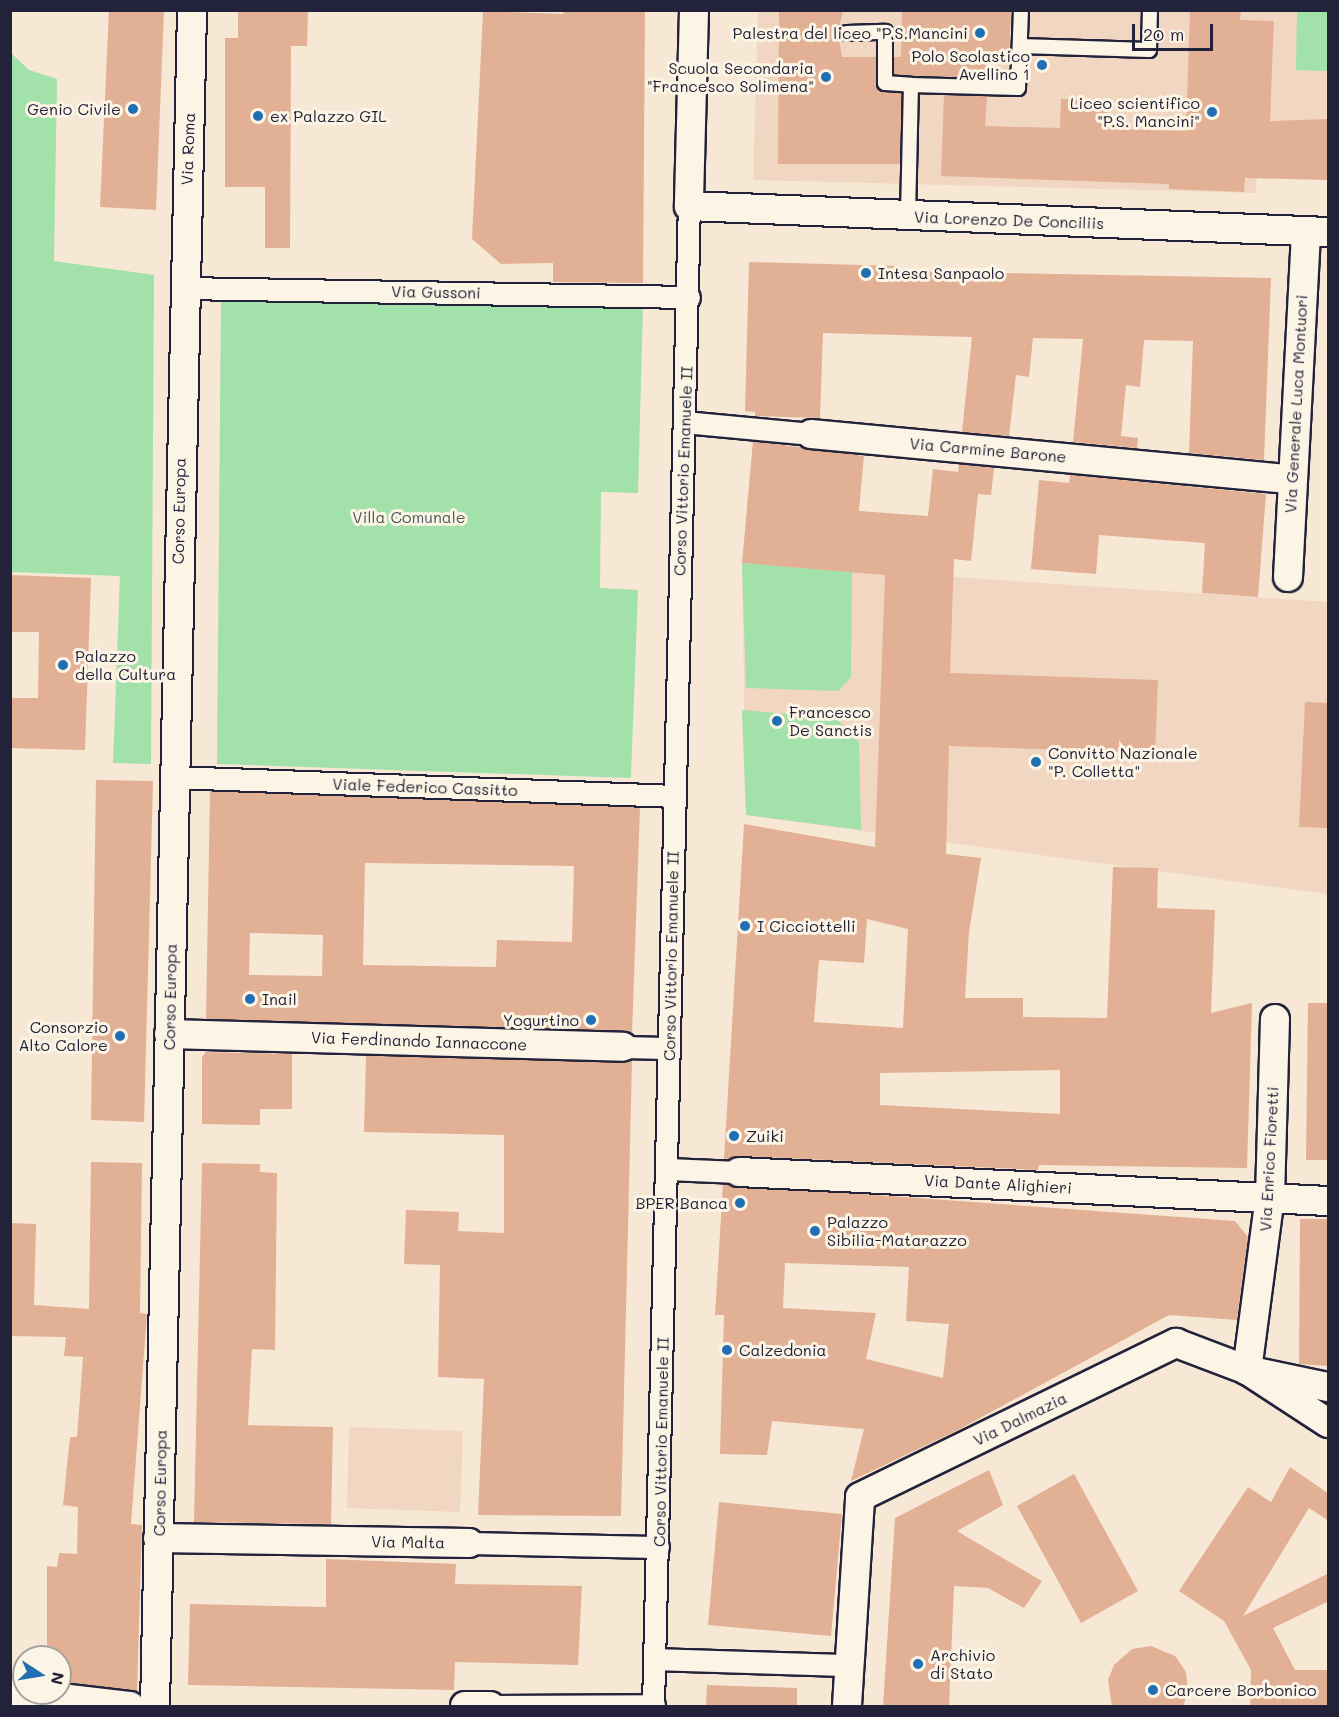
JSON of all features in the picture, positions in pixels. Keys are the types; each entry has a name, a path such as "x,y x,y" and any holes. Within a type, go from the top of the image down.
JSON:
{"street":[{"name":"Via Roma","path":"183,288 192,10"},
{"path":"689,206 694,10"},
{"name":"Via Lorenzo De Conciliis","path":"689,206 1317,232"},
{"name":"Corso Vittorio Emanuele II","path":"653,1706 684,422 689,297 689,206"},
{"name":"Via Generale Luca Montuori","path":"1288,577 1292,479 1317,232"},
{"name":"Via Gussoni","path":"183,288 689,297"},
{"name":"Corso Europa","path":"155,1707 183,288"},
{"name":"Via Carmine Barone","path":"684,422 1292,479"},
{"name":"Viale Federico Cassitto","path":"174,777 675,796"},
{"name":"Via Enrico Fioretti","path":"1247,1370 1270,1196 1275,1019"},
{"name":"Via Ferdinando Iannaccone","path":"169,1034 669,1048"},
{"name":"Via Dante Alighieri","path":"667,1169 1270,1196 1329,1201"},
{"name":"Via Dalmazia","path":"847,1707 860,1497 1176,1343 1247,1370 1329,1423"},
{"path":"1247,1370 1329,1387"},
{"name":"Via Malta","path":"158,1538 658,1547"},
{"path":"655,1659 849,1665"},
{"path":"10,1692 130,1707"},
{"path":"465,1707 653,1706"}],"lane":[{"path":"847,33 885,32 885,83 1018,88 1021,10"},
{"path":"1020,46 1149,50 1150,10"},
{"path":"908,216 911,85"}],"shaded area":[{"name":"Polo Scolastico Avellino 1","path":"758,11 1328,11 1328,122 1259,120 1256,193 753,180"},
{"name":"Convitto Nazionale \"P. Colletta\"","path":"742,563 1328,602 1328,894 746,815"},
{"path":"349,1427 463,1431 460,1512 347,1508"}],"green space":[{"path":"1297,11 1328,11 1328,71 1296,70"},
{"path":"10,52 29,70 57,79 54,261 154,275 151,764 113,763 120,576 11,572"},
{"name":"Villa Comunale","path":"221,297 643,303 638,493 601,492 600,588 638,590 631,778 217,764"},
{"path":"742,563 852,572 851,677 838,691 746,688"},
{"path":"742,710 836,718 859,742 861,830 746,815"}],"building":[{"name":"Genio Civile","path":"109,10 164,10 156,210 100,207"},
{"name":"ex Palazzo GIL","path":"238,10 308,10 307,46 291,46 290,248 265,248 265,187 225,187 225,38 238,38"},
{"path":"564,10 645,10 643,283 553,282 553,263 501,264 472,239 483,11 563,14"},
{"name":"Scuola Secondaria \"Francesco Solimena\"","path":"779,10 843,10 838,33 842,57 876,57 877,88 902,93 900,164 778,164"},
{"path":"902,10 1011,10 1009,57 988,56 987,78 894,75 894,57 901,57"},
{"name":"Liceo scientifico \"P.S. Mancini\"","path":"1190,10 1241,10 1240,20 1274,21 1270,121 1329,119 1329,180 1245,178 1244,192 1169,189 1169,184 941,176 944,95 987,96 985,126 1060,128 1061,99 1107,100 1106,129 1186,131"},
{"path":"749,262 900,266 900,271 1271,278 1264,460 1189,453 1193,341 1144,340 1140,387 1126,385 1121,436 1138,438 1137,448 1073,442 1083,339 1033,338 1029,377 1016,375 1009,436 962,432 972,337 823,333 820,418 755,416 755,412 745,411"},
{"path":"753,441 864,456 859,511 928,516 933,469 958,472 959,464 994,468 991,495 978,494 971,561 954,559 950,673 1158,680 1155,753 949,746 946,854 981,858 969,932 965,998 1023,998 1023,1017 1107,1018 1113,867 1158,868 1157,908 1215,910 1211,1013 1252,1003 1247,1168 1039,1165 1038,1170 740,1156 724,1159 744,824 875,847 885,575 742,563","holes":["867,919 908,929 903,1028 814,1022 819,960 864,963","1060,1070 1060,1114 880,1105 880,1073"]},
{"path":"1070,475 1266,494 1258,597 1202,593 1205,543 1099,535 1096,574 1031,569 1039,480 1069,483"},
{"name":"Palazzo della Cultura","path":"10,575 91,578 85,750 10,748 10,698 38,698 39,632 10,632"},
{"path":"1305,702 1329,703 1329,828 1299,827"},
{"path":"96,780 153,781 144,1122 91,1120"},
{"path":"210,791 640,807 632,1034 206,1019","holes":["365,863 574,866 572,942 497,940 496,967 363,965","250,933 323,935 322,976 249,975"]},
{"path":"1308,1003 1329,1003 1329,1160 1306,1160"},
{"path":"206,1052 292,1054 292,1109 260,1109 260,1125 202,1124 202,1057"},
{"path":"366,1056 632,1061 621,1516 478,1515 484,1379 438,1377 440,1265 404,1264 406,1210 459,1212 458,1231 504,1233 504,1135 364,1132"},
{"path":"91,1162 142,1163 140,1313 147,1314 131,1524 142,1525 137,1692 72,1683 72,1645 47,1645 47,1566 57,1567 59,1553 77,1554 78,1507 63,1505 70,1437 77,1437 83,1357 64,1356 66,1337 10,1336 10,1223 36,1224 34,1305 89,1309"},
{"path":"202,1163 260,1164 260,1172 277,1173 275,1350 252,1349 248,1425 333,1427 331,1524 194,1522"},
{"path":"723,1184 1235,1221 1248,1237 1237,1320 1169,1315 958,1430 851,1481 864,1429 772,1421 767,1455 720,1454 724,1315 715,1315","holes":["785,1263 909,1267 906,1321 949,1324 943,1378 866,1359 876,1313 783,1308"]},
{"path":"1300,1219 1329,1219 1329,1366 1299,1364"},
{"path":"1290,1467 1329,1494 1329,1521 1309,1508 1243,1616 1329,1573 1329,1601 1273,1628 1295,1670 1329,1670 1329,1707 1250,1707 1251,1670 1224,1621 1179,1591 1248,1487 1271,1502"},
{"path":"989,1470 1003,1505 957,1531 1042,1581 1024,1608 988,1588 954,1586 949,1707 883,1707 895,1518"},
{"path":"1074,1474 1138,1591 1081,1623 1017,1506"},
{"path":"719,1502 842,1514 831,1636 708,1625"},
{"path":"326,1559 456,1564 455,1584 582,1586 578,1665 455,1662 454,1690 188,1685 190,1604 326,1607"},
{"path":"1151,1646 1175,1656 1186,1672 1188,1692 1183,1707 1112,1707 1108,1680 1114,1665 1132,1649"},
{"path":"707,1685 797,1688 797,1707 706,1707"}],"place":[{"name":"Palestra del liceo \"P.S.Mancini","path":"980,33"},
{"name":"Polo Scolastico Avellino 1","path":"1042,65"},
{"name":"Scuola Secondaria \"Francesco Solimena\"","path":"826,77"},
{"name":"Genio Civile","path":"133,109"},
{"name":"Liceo scientifico \"P.S. Mancini\"","path":"1212,112"},
{"name":"ex Palazzo GIL","path":"258,116"},
{"name":"Intesa Sanpaolo","path":"866,273"},
{"name":"Palazzo della Cultura","path":"63,665"},
{"name":"Francesco De Sanctis","path":"777,721"},
{"name":"Convitto Nazionale \"P. Colletta\"","path":"1036,762"},
{"name":"I Cicciottelli","path":"745,926"},
{"name":"Inail","path":"250,999"},
{"name":"Yogurtino","path":"591,1020"},
{"name":"Consorzio Alto Calore","path":"120,1036"},
{"name":"Zuiki","path":"734,1136"},
{"name":"BPER Banca","path":"740,1203"},
{"name":"Palazzo Sibilia-Matarazzo","path":"815,1231"},
{"name":"Calzedonia","path":"727,1350"},
{"name":"Archivio di Stato","path":"918,1664"},
{"name":"Carcere Borbonico","path":"1153,1690"}]}
